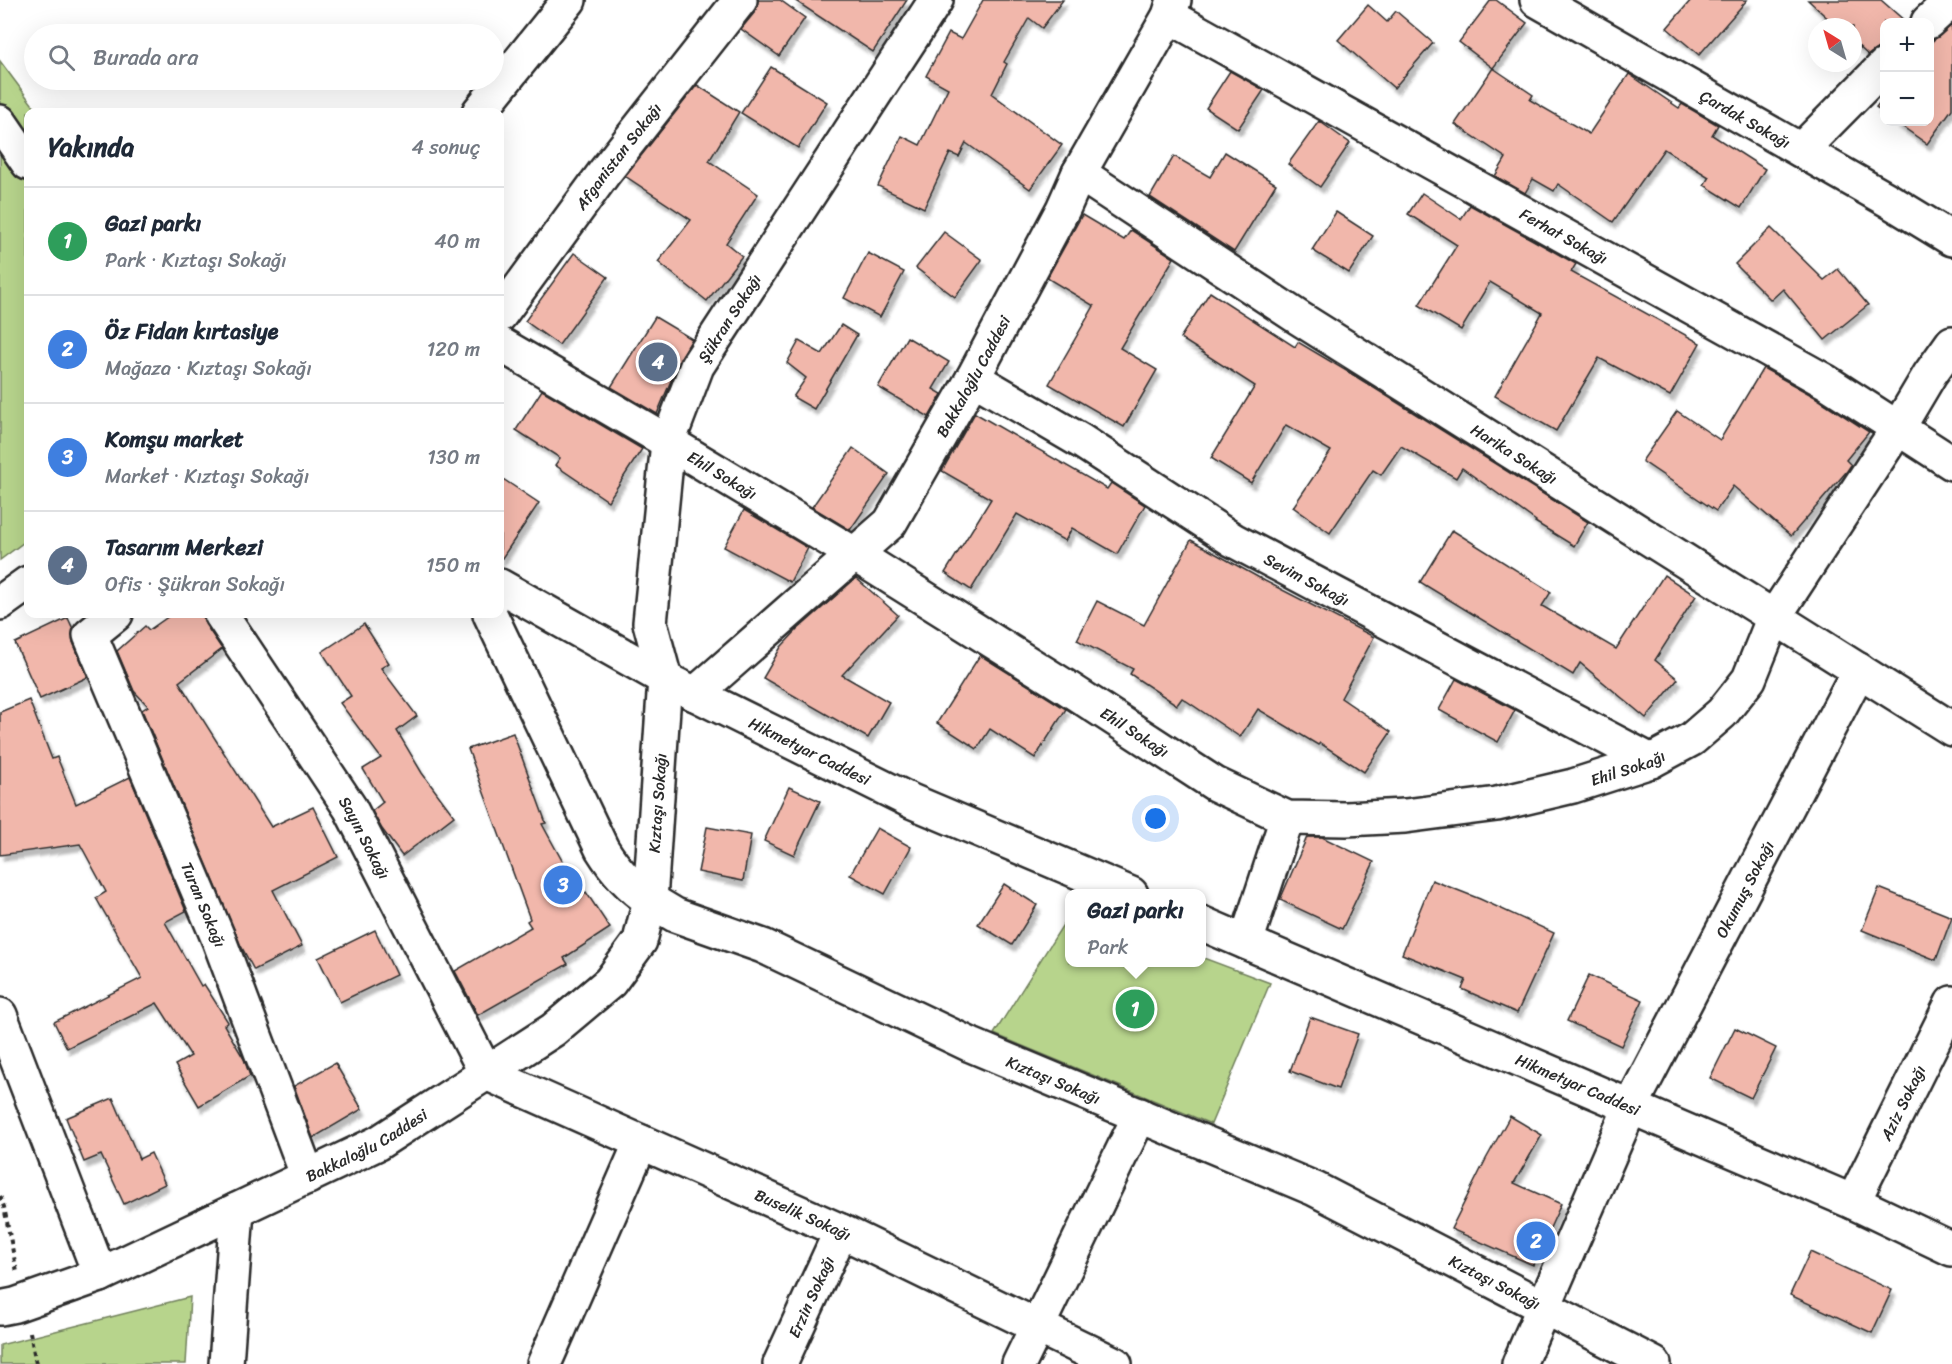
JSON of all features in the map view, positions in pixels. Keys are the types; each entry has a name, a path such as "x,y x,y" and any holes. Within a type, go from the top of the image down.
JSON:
{"street":[{"path":"504,81 569,0"},
{"name":"Afganistan Sokağı","path":"504,310 604,173 740,0"},
{"name":"Şükran Sokağı","path":"665,679 650,623 668,442 697,366 936,0"},
{"name":"Çardak Sokağı","path":"1537,0 1952,239"},
{"name":"Bakkaloğlu Caddesi","path":"695,694 890,523 973,378 1063,209 1079,173 1172,8"},
{"name":"Ferhat Sokağı","path":"1172,8 1826,381 1952,463"},
{"path":"1801,150 1880,70"},
{"path":"482,108 497,90"},
{"path":"0,122 24,157"},
{"name":"Harika Sokağı","path":"1079,173 1299,318 1952,729"},
{"name":"Ehil Sokağı","path":"504,346 854,554 1215,784 1287,818 1346,819 1405,816 1497,804 1573,786 1651,761 1692,739 1722,712 1749,679 1774,617 1952,343"},
{"name":"Sevim Sokağı","path":"973,378 1081,441 1233,540 1651,761"},
{"path":"0,603 24,586"},
{"name":"Hikmetyar Caddesi","path":"504,588 665,679 911,801 1119,889"},
{"name":"Turan Sokağı","path":"111,618 90,634 219,940 308,1177"},
{"name":"Sayın Sokağı","path":"224,618 350,808 486,1073"},
{"path":"492,618 602,849 612,866 625,881 650,900"},
{"name":"Okumuş Sokağı","path":"1519,1364 1630,1108 1859,670"},
{"name":"Kıztaşı Sokağı","path":"665,679 650,900 675,915 763,946 971,1046 1315,1189 1654,1364"},
{"path":"1246,942 1287,818"},
{"name":"Bakkaloğlu Caddesi","path":"7,1307 100,1275 378,1143 553,1030 610,982 640,941 650,900"},
{"name":"Hikmetyar Caddesi","path":"1206,925 1852,1202 1952,1249"},
{"name":"Aziz Sokağı","path":"1852,1202 1952,1003"},
{"path":"0,1015 100,1275"},
{"name":"Buselik Sokağı","path":"486,1073 841,1231 1114,1364"},
{"path":"1019,1364 1140,1115"},
{"path":"544,1364 641,1142"},
{"path":"226,1364 237,1210"},
{"name":"Erzin Sokağı","path":"780,1364 841,1231"}],"green space":[{"path":"0,61 35,108 24,108 24,542 0,560"},
{"path":"1065,921 1065,967 1206,967 1206,959 1270,983 1211,1124 994,1034"},
{"path":"190,1297 186,1364 0,1364 0,1345"}],"building":[{"path":"758,0 780,0 805,18 779,56 741,29 755,12"},
{"path":"794,0 907,0 873,52"},
{"path":"983,0 1063,0 1042,28 1029,18 1004,62 1007,64 992,94 1062,145 1030,189 966,143 959,157 950,153 924,208 878,186 902,136 920,145 948,88 926,76 949,33 961,39"},
{"path":"1491,0 1496,0 1527,23 1493,68 1459,42"},
{"path":"1691,0 1747,0 1699,55 1667,28"},
{"path":"1808,0 1881,0 1901,18 1880,18 1880,48 1868,55 1862,49 1862,18 1827,18"},
{"path":"1368,5 1387,22 1396,11 1433,43 1394,88 1338,40"},
{"path":"1952,25 1952,109 1927,144 1902,126 1934,126 1934,40"},
{"path":"771,67 827,102 798,148 741,113"},
{"path":"1493,68 1533,95 1530,100 1589,134 1629,74 1679,108 1682,104 1718,125 1712,135 1765,169 1741,208 1704,185 1709,177 1664,149 1613,222 1558,184 1554,191 1533,179 1525,193 1495,176 1506,158 1455,124"},
{"path":"1230,71 1264,90 1238,129 1206,108"},
{"path":"697,85 739,112 709,161 758,194 726,243 742,256 707,301 658,262 691,220 625,176"},
{"path":"1319,121 1350,143 1320,187 1288,164"},
{"path":"1225,152 1276,184 1234,252 1150,197 1174,156 1210,177"},
{"path":"1422,193 1461,219 1470,205 1576,264 1571,272 1700,343 1670,396 1599,358 1556,431 1495,396 1542,313 1490,282 1461,330 1419,305 1457,245 1408,214"},
{"path":"1336,212 1373,236 1349,273 1312,250"},
{"path":"1082,215 1124,240 1131,230 1174,258 1120,348 1157,370 1124,427 1049,384 1094,306 1047,278"},
{"path":"1771,228 1824,280 1838,269 1868,305 1825,340 1783,289 1771,300 1735,264"},
{"path":"944,232 982,260 955,297 916,268"},
{"path":"574,253 608,277 559,345 525,321"},
{"path":"868,253 904,272 880,317 844,298"},
{"path":"1210,292 1295,347 1298,342 1355,376 1588,522 1574,546 1535,522 1462,468 1456,478 1401,446 1381,475 1373,470 1330,533 1293,507 1331,451 1286,425 1251,483 1211,458 1255,386 1180,338"},
{"path":"655,317 692,339 680,359 657,414 611,387"},
{"path":"841,325 857,335 814,409 793,397 806,378 787,363 799,341 822,354"},
{"path":"907,337 949,362 933,389 942,394 929,417 878,387"},
{"path":"1763,368 1815,397 1869,432 1846,460 1851,465 1847,471 1791,536 1733,486 1716,511 1642,461 1677,411 1720,440"},
{"path":"542,390 642,449 608,501 555,465 560,458 516,430"},
{"path":"975,413 1107,489 1111,483 1145,505 1117,554 1072,528 1065,541 1017,514 971,590 945,573 991,499 942,471"},
{"path":"853,448 889,474 850,530 812,507"},
{"path":"504,480 539,503 504,555"},
{"path":"744,510 808,548 790,582 724,547"},
{"path":"1452,530 1551,592 1542,606 1616,649 1664,575 1696,596 1655,660 1678,679 1646,718 1580,663 1573,675 1420,582"},
{"path":"1191,540 1374,637 1341,698 1391,732 1364,772 1320,743 1318,745 1258,709 1240,737 1182,698 1177,705 1130,674 1133,669 1077,640 1097,601 1144,625"},
{"path":"856,578 898,615 842,675 889,702 868,738 763,678 781,647"},
{"path":"68,618 73,629 73,642 88,677 40,699 15,643"},
{"path":"166,618 204,618 205,624 222,649 179,682 271,827 313,807 338,857 273,890 302,946 254,970 240,944 142,710 148,706 134,691 117,651 145,626 149,630"},
{"path":"364,624 389,663 381,668 417,716 397,731 422,773 454,816 402,856 372,811 383,802 363,769 381,758 340,703 351,696 322,652"},
{"path":"980,655 1066,709 1035,758 990,729 977,749 937,723"},
{"path":"1456,679 1515,710 1498,742 1439,710"},
{"path":"29,700 52,759 57,757 76,804 130,777 186,911 165,922 201,986 204,984 228,1022 224,1025 244,1059 250,1076 199,1106 175,1065 191,1056 157,1003 67,1048 54,1022 142,978 96,898 106,892 80,844 0,855 0,712"},
{"path":"513,733 546,823 542,824 581,895 586,892 610,928 564,958 568,964 478,1015 455,971 531,927 468,749"},
{"path":"789,787 820,801 794,855 764,841"},
{"path":"707,827 751,835 743,881 698,872"},
{"path":"877,828 911,847 885,894 850,875"},
{"path":"1307,837 1322,837 1374,862 1342,929 1280,900"},
{"path":"1432,880 1554,933 1517,1013 1462,989 1466,980 1402,954"},
{"path":"1004,884 1037,905 1012,945 978,924"},
{"path":"1879,888 1952,917 1936,960 1862,930"},
{"path":"375,930 396,975 340,1002 318,958"},
{"path":"1589,975 1643,1000 1621,1046 1567,1021"},
{"path":"1310,1017 1358,1034 1338,1089 1290,1071"},
{"path":"1735,1028 1776,1048 1751,1098 1710,1078"},
{"path":"335,1063 362,1109 313,1138 294,1086"},
{"path":"113,1098 139,1159 151,1153 165,1184 124,1204 101,1155 84,1162 66,1118"},
{"path":"1510,1116 1542,1135 1514,1183 1561,1204 1533,1265 1451,1229"},
{"path":"1810,1252 1892,1290 1872,1333 1790,1295"}],"place":[{"name":"Tasarım Merkezi","path":"658,362"},
{"name":"Komşu market","path":"563,885"},
{"name":"Gazi parkı","path":"1135,1009"},
{"name":"Öz Fidan kırtasiye","path":"1536,1241"}]}
